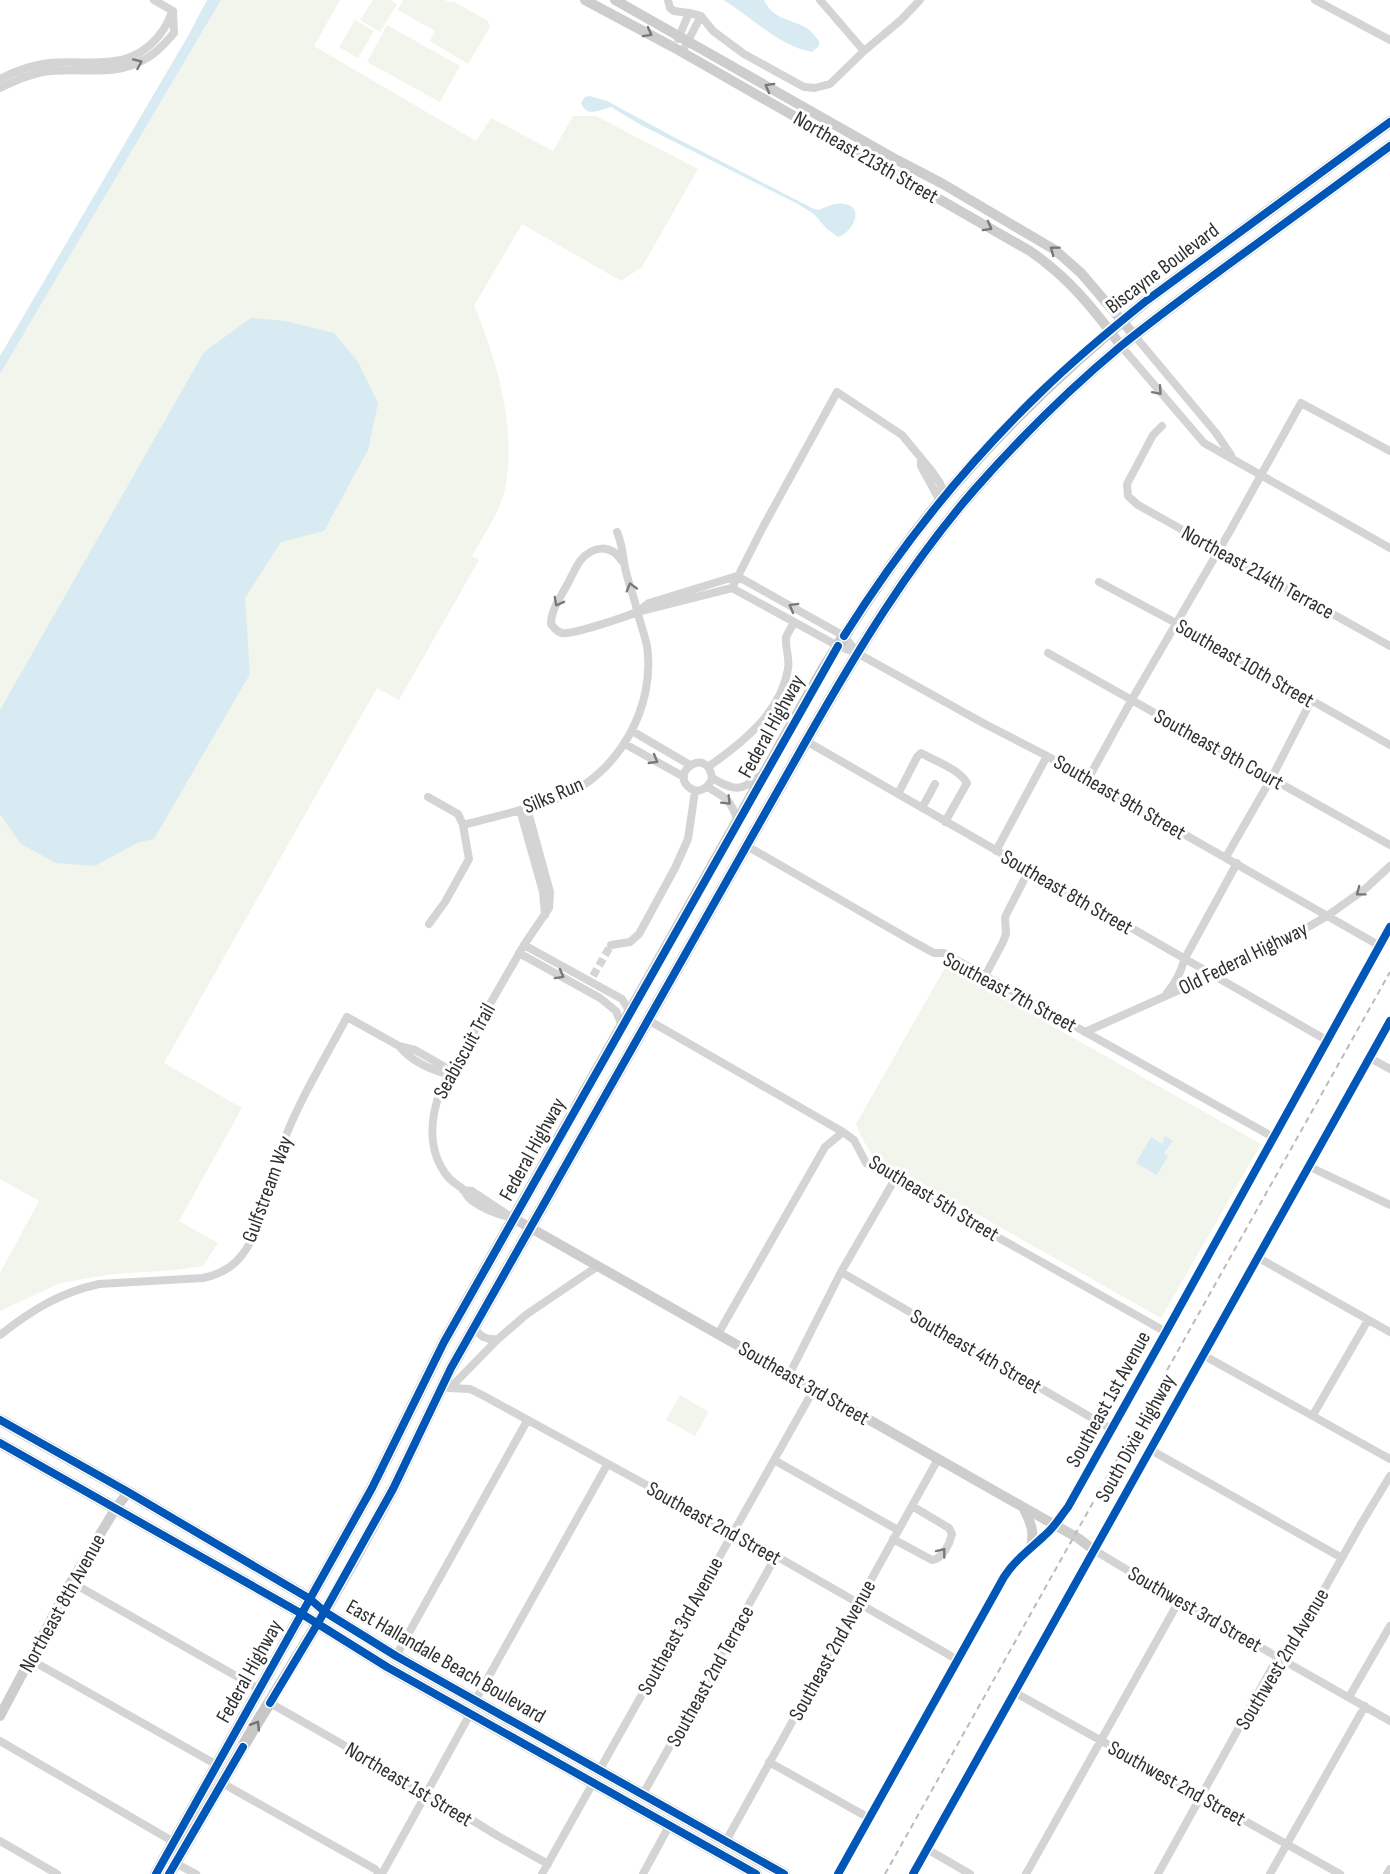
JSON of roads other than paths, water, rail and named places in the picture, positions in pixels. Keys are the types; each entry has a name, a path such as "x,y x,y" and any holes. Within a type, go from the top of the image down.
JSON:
{"main road":[{"name":"Biscayne Boulevard","path":"972,464 1041,392 1109,330 1390,122"},
{"path":"1350,175 1350,160 1360,144"},
{"name":"Biscayne Boulevard","path":"987,476 1044,416 1134,335 1390,146"},
{"path":"1317,199 1330,182 1333,164"},
{"name":"Federal Highway","path":"156,1874 372,1488 444,1342 841,641 879,582 942,499 972,464"},
{"path":"960,507 958,491 964,474"},
{"name":"Federal Highway","path":"169,1874 325,1612 393,1489 474,1327 857,652 938,535 987,476"},
{"path":"938,535 948,504 942,499"},
{"path":"648,1020 644,1005 653,980 651,974"},
{"path":"626,1059 626,1049 634,1027 630,1012"},
{"name":"East Hallandale Beach Boulevard","path":"0,1420 310,1599 325,1612 396,1656 784,1874"},
{"name":"East Hallandale Beach Boulevard","path":"0,1443 318,1623 387,1667 669,1826 737,1868 756,1874"},
{"path":"561,1764 600,1770"},
{"path":"593,1783 660,1804"},
{"path":"669,1826 678,1823 711,1841 726,1841"}],"street":[{"path":"0,79 32,66 63,67 89,72 123,69 148,58 174,33 173,11 154,0"},
{"name":"Northeast 213th Street","path":"585,0 1030,250 1074,287 1121,346"},
{"name":"Northeast 213th Street","path":"615,0 943,184 1055,250 1081,273 1134,335"},
{"path":"820,0 864,51"},
{"path":"669,2 670,8 701,16 712,31 744,54 804,87 815,88 830,84 920,0"},
{"path":"1315,0 1390,40"},
{"path":"684,39 689,13"},
{"path":"677,50 701,16"},
{"path":"0,88 19,78 63,67"},
{"path":"1134,335 1216,433 1232,457"},
{"path":"1121,346 1204,442 1390,548"},
{"path":"732,588 837,392 896,430 940,483 942,499"},
{"path":"1088,779 1301,403 1390,452"},
{"name":"Northeast 214th Terrace","path":"1162,426 1153,435 1127,484 1128,496 1138,505 1390,646"},
{"name":"Silks Run","path":"463,825 524,809 565,795 586,783 608,765 632,731 646,686 648,662 646,645 624,563 623,546 617,532"},
{"path":"624,563 618,554 608,548 597,548 588,553 580,561 553,610 551,624 555,629 562,633 732,588 794,622 841,641"},
{"path":"637,612 649,603 737,576 857,652"},
{"name":"Southeast 10th Street","path":"1099,582 1176,623 1390,745"},
{"path":"708,767 744,740 774,706 789,669 786,637 794,622"},
{"name":"Southeast 9th Street","path":"857,652 1088,779 1380,946"},
{"name":"Southeast 9th Court","path":"1048,653 1390,845"},
{"path":"1226,857 1272,777 1311,701"},
{"path":"632,731 690,765"},
{"name":"Southeast 8th Street","path":"806,741 1328,1041"},
{"path":"625,744 684,777"},
{"path":"898,794 921,753 957,773 967,783 945,822"},
{"path":"996,851 1047,756"},
{"path":"696,763 702,763 708,767 712,778 707,787 702,790 689,788 685,783 685,770 696,763"},
{"path":"712,778 734,789 741,788 767,770"},
{"path":"922,808 935,784"},
{"path":"707,787 722,795 733,805 738,822"},
{"path":"611,945 630,942 639,934 675,868 688,839 695,790"},
{"path":"428,796 458,814 463,825 469,859 445,902 429,924"},
{"name":"Seabiscuit Trail","path":"513,1218 497,1214 469,1199 464,1190 448,1177 436,1156 432,1139 434,1106 441,1089 519,953 549,908 550,892 524,809"},
{"name":"Southeast 7th Street","path":"747,846 919,945 934,953 944,953 1273,1137"},
{"path":"1165,995 1181,972 1184,960 1237,863"},
{"name":"Old Federal Highway","path":"1085,1032 1269,950 1327,916 1390,866"},
{"path":"985,976 1006,934 1005,917 1029,870"},
{"name":"Southeast 1st Avenue","path":"838,1874 1004,1577 1015,1562 1055,1525 1068,1507 1390,927"},
{"path":"524,945 591,979 622,999 630,1012"},
{"path":"519,953 600,998 616,1011 622,1026"},
{"name":"Gulfstream Way","path":"0,1335 42,1304 84,1288 99,1284 203,1278 217,1274 241,1257 255,1233 269,1181 287,1133 309,1086 347,1017 399,1046 415,1050 451,1073"},
{"name":"Southeast 5th Street","path":"648,1020 843,1131 854,1140 866,1163 1166,1332"},
{"name":"South Dixie Highway","path":"913,1874 1390,1021"},
{"path":"1370,1058 1390,1069"},
{"path":"718,1334 825,1148 843,1131"},
{"path":"1308,1166 1390,1205"},
{"path":"789,1375 841,1272 895,1179"},
{"name":"Southeast 3rd Street","path":"513,1218 1055,1525 1094,1550"},
{"path":"1257,1257 1390,1332"},
{"path":"432,1407 498,1339 527,1314 598,1266"},
{"name":"Southeast 4th Street","path":"841,1272 1111,1429"},
{"path":"1313,1416 1368,1320"},
{"path":"474,1327 486,1339 498,1339"},
{"path":"1203,1355 1390,1459"},
{"path":"466,1371 470,1389"},
{"name":"Southeast 2nd Street","path":"449,1388 470,1389 958,1660"},
{"name":"Southeast 3rd Avenue","path":"600,1770 814,1389"},
{"path":"396,1656 527,1421"},
{"path":"1149,1449 1342,1558"},
{"name":"Southeast 2nd Avenue","path":"726,1841 938,1459"},
{"path":"774,1460 898,1530"},
{"path":"476,1701 607,1465"},
{"name":"Southwest 2nd Avenue","path":"1158,1874 1278,1656 1290,1650 1390,1476"},
{"name":"Northeast 8th Avenue","path":"0,1716 71,1582 128,1492"},
{"path":"893,1539 932,1560 940,1557 949,1543 952,1534 949,1528 912,1506"},
{"path":"1023,1507 1032,1526 1031,1546"},
{"name":"Southwest 3rd Street","path":"1094,1550 1390,1720"},
{"name":"Southeast 2nd Terrace","path":"643,1794 776,1557"},
{"path":"71,1582 259,1689"},
{"path":"1026,1874 1179,1600"},
{"path":"1350,1697 1390,1626"},
{"path":"30,1660 217,1765"},
{"name":"Southwest 2nd Street","path":"1014,1692 1340,1874"},
{"name":"Northeast 1st Street","path":"270,1703 548,1864"},
{"path":"1270,1874 1365,1706"},
{"path":"222,1783 381,1874 470,1714"},
{"path":"0,1741 174,1842"},
{"path":"769,1762 870,1818"},
{"path":"542,1874 593,1783"},
{"path":"643,1874 669,1826"},
{"path":"0,1841 57,1874"},
{"path":"927,1849 970,1874"},
{"path":"176,1863 196,1874"},
{"path":"1388,1874 1390,1869"}],"tunnel":[{"path":"593,976 611,945"}],"railway":[{"path":"885,1874 1390,972"}]}
